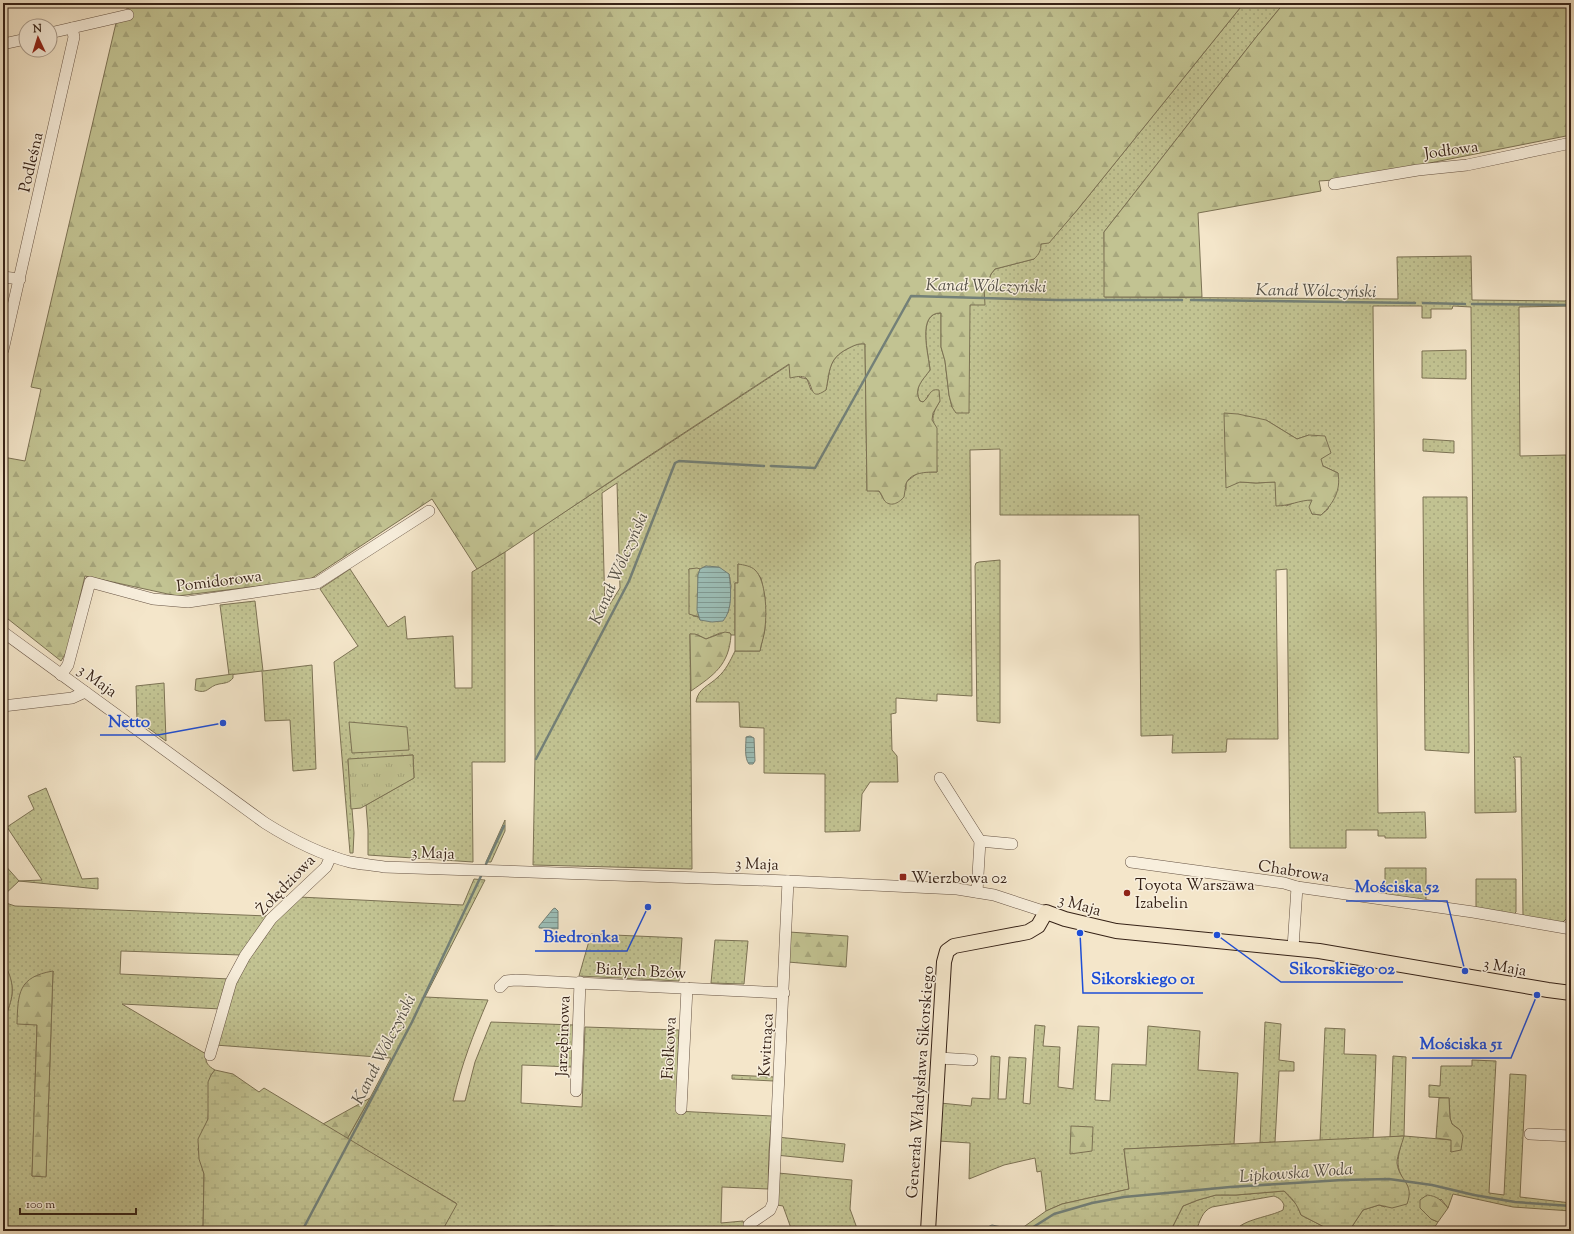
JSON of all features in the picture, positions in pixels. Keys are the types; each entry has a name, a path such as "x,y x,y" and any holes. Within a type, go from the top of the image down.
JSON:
{"main road":[{"name":"3 Maja","path":"1046,912 1072,921 1116,931 1319,951 1571,993"},
{"name":"Generała Władysława Sikorskiego","path":"928,1231 944,962 947,951 958,945 1029,932 1038,926 1046,912"}],"street":[{"path":"58,31 128,15"},
{"name":"Podleśna","path":"3,347 74,37 72,28"},
{"path":"3,44 18,41"},
{"name":"Jodłowa","path":"1334,184 1418,170 1467,165 1571,143"},
{"path":"3,277 20,278"},
{"name":"Pomidorowa","path":"62,675 68,664 90,582 153,599 188,602 317,583 429,511"},
{"name":"3 Maja","path":"3,632 265,823 297,842 331,856 356,863 384,867 788,881 936,888 994,895 1046,912"},
{"path":"3,706 72,698 85,692"},
{"path":"940,778 980,841 976,892"},
{"path":"980,841 1012,844"},
{"name":"Żołędziowa","path":"210,1056 232,982 245,956 278,911 304,890 326,867 331,856"},
{"name":"Chabrowa","path":"1131,862 1284,883 1297,887 1473,912 1571,929"},
{"name":"Kwitnąca","path":"751,1231 749,1225 755,1218 770,1210 773,1203 784,993 788,881"},
{"path":"1293,948 1297,887"},
{"name":"Białych Bzów","path":"500,987 506,981 516,980 784,993"},
{"name":"Jarzębinowa","path":"576,1091 580,982"},
{"name":"Fiołkowa","path":"682,1109 687,988"},
{"path":"938,1058 972,1060"},
{"path":"1530,1134 1571,1136"}],"green space":[{"path":"127,3 1244,3 1049,243 1041,244 1041,249 1034,259 995,269 984,287 985,305 970,305 969,413 956,413 952,407 945,361 941,347 941,313 933,315 929,320 926,327 926,346 930,370 918,388 918,396 920,401 923,402 933,390 939,390 940,401 933,413 932,420 937,428 937,472 928,472 911,477 906,484 904,497 897,503 889,504 886,502 879,491 867,491 865,344 858,344 847,349 836,357 829,371 826,390 821,393 814,393 808,381 804,377 798,376 790,378 789,364 477,569 432,499 309,580 177,596 85,576 67,651 61,661 3,615 3,457 25,461 41,389 31,387 116,23 130,19 128,8 126,8"},
{"path":"1244,3 1284,3 1104,232 1105,297 1398,299 1397,257 1471,256 1472,300 1565,301 1571,298 1571,306 1519,307 1520,456 1566,455 1569,916 1562,923 1523,917 1521,757 1513,757 1515,759 1516,812 1475,813 1471,307 1453,306 1452,309 1431,309 1431,318 1422,318 1422,306 1373,306 1378,813 1425,812 1426,838 1385,838 1385,836 1378,836 1378,830 1346,830 1346,848 1290,848 1287,569 1276,570 1278,739 1227,739 1226,752 1172,753 1173,735 1141,736 1139,515 1000,515 1000,449 970,450 972,696 937,694 937,701 896,698 896,713 891,714 892,750 897,756 898,782 870,782 862,794 860,831 825,832 825,774 764,773 764,728 740,727 739,702 696,702 701,690 715,680 723,671 728,665 735,651 760,651 765,628 765,598 761,578 755,571 738,564 738,583 735,583 735,635 731,635 730,633 720,633 706,639 698,635 690,634 692,869 533,865 535,756 534,532 790,364 799,377 807,379 811,390 826,390 829,371 833,361 847,349 860,344 865,344 867,490 879,491 883,498 906,489 906,482 919,472 937,472 933,416 940,401 928,395 927,399 923,402 920,401 918,396 918,388 930,370 926,345 926,327 929,320 933,315 941,313 941,347 945,361 952,407 970,304 984,304 984,287 995,269 1034,259 1041,244 1049,242 1078,209","holes":["1266,420 1297,439 1309,435 1323,466 1338,473 1328,509 1321,515 1312,514 1313,500 1301,500 1286,506 1275,482 1240,482","617,483 620,588 605,612 602,493","706,566 729,574 731,586 728,613 700,620 699,617 693,616 689,569 700,569"]},
{"path":"1284,3 1571,3 1571,135 1349,179 1319,181 1321,191 1198,213 1202,297 1104,297 1104,232"},
{"path":"1466,350 1466,379 1422,378 1422,351"},
{"path":"1224,413 1238,414 1266,420 1297,439 1309,435 1325,436 1331,453 1321,459 1323,466 1338,473 1339,479 1336,496 1330,506 1321,515 1312,514 1309,507 1312,500 1276,506 1275,482 1240,482 1226,488"},
{"path":"1423,439 1454,441 1454,453 1423,451"},
{"path":"1423,497 1467,497 1469,753 1425,750"},
{"path":"505,552 505,762 472,762 473,862 368,855 366,805 414,778 413,755 348,760 354,833 353,853 350,853 334,662 358,646 320,589 350,569 388,627 405,616 407,639 453,636 455,688 472,688 472,572"},
{"path":"1000,560 1000,723 977,721 975,566 976,563 979,562"},
{"path":"738,564 755,570 759,575 764,589 766,621 760,651 735,651 735,583 738,583"},
{"path":"689,569 700,569 698,575 699,617 689,614"},
{"path":"255,601 263,671 312,665 316,769 293,771 290,720 265,721 262,671 229,675 220,605"},
{"path":"725,632 730,633 731,635 730,645 724,662 707,680 691,691 690,634 695,634 706,639"},
{"path":"233,674 233,678 228,682 215,685 205,691 195,690 196,679"},
{"path":"164,683 166,741 137,720 136,686"},
{"path":"349,722 407,727 409,750 352,753"},
{"path":"413,755 414,778 361,808 351,809 348,759"},
{"path":"46,788 82,879 98,878 98,889 19,881 42,880 7,827 34,809 28,796"},
{"path":"505,820 505,831 491,862 486,862"},
{"path":"3,863 19,881 3,896"},
{"path":"1385,868 1426,868 1426,901 1387,895 1385,891"},
{"path":"474,879 485,880 425,997 488,1000 468,1049 453,1101 465,1101 475,1062 491,1022 574,1025 572,1067 522,1065 521,1103 582,1107 585,1027 679,1030 676,1111 772,1116 768,1189 722,1187 721,1223 743,1221 748,1231 584,1231 552,1226 513,1229 510,1231 442,1231 456,1203 347,1139 391,1058 215,1045 235,979 261,935 299,897 463,905"},
{"path":"1476,879 1516,879 1516,912 1513,915 1476,909"},
{"path":"3,902 15,906 268,916 241,955 121,951 120,974 230,979 221,1009 122,1004 206,1054 208,1064 215,1070 211,1075 208,1119 198,1149 204,1174 203,1231 3,1231 3,1018 5,1018 10,1005 12,989 7,970 3,969","holes":["53,971 46,1176 32,1176 37,1025"]},
{"path":"789,932 848,936 846,967 788,962"},
{"path":"591,934 682,938 679,981 579,976"},
{"path":"715,940 748,941 744,984 711,983"},
{"path":"3,969 7,969 12,988 10,1005 5,1018 3,1018"},
{"path":"53,971 46,1177 32,1176 37,1025 17,1024 18,1003 22,988 26,982 33,977"},
{"path":"1265,1022 1281,1024 1279,1060 1294,1062 1294,1071 1279,1071 1275,1142 1260,1143"},
{"path":"1035,1025 1045,1026 1043,1046 1060,1047 1058,1087 1073,1089 1078,1026 1099,1027 1095,1100 1110,1101 1112,1064 1146,1065 1148,1026 1200,1031 1198,1070 1238,1073 1234,1144 1124,1149 1129,1189 1062,1204 1046,1211 1041,1171 1037,1172 1035,1158 1004,1165 969,1179 970,1143 938,1141 940,1103 971,1106 972,1098 990,1099 991,1056 1000,1057 998,1099 1006,1099 1009,1057 1026,1058 1023,1103 1030,1104"},
{"path":"1325,1028 1345,1029 1344,1054 1376,1055 1373,1138 1320,1141"},
{"path":"1393,1056 1406,1057 1404,1136 1452,1140 1451,1152 1460,1130 1452,1124 1450,1118 1449,1098 1429,1097 1429,1085 1440,1086 1441,1066 1472,1066 1472,1060 1496,1061 1489,1193 1504,1195 1510,1074 1526,1075 1520,1197 1571,1203 1571,1211 1513,1207 1453,1194 1448,1208 1441,1199 1431,1219 1438,1222 1432,1231 1349,1231 1363,1210 1379,1205 1385,1207 1408,1187 1400,1173 1398,1162 1403,1136 1390,1137"},
{"path":"215,1070 233,1074 259,1092 264,1088 457,1204 442,1231 203,1231 204,1174 199,1159 198,1139 208,1119 208,1082"},
{"path":"732,1075 774,1077 774,1081 732,1079"},
{"path":"370,1098 347,1139 323,1124"},
{"path":"1439,1098 1449,1098 1450,1118 1452,1124 1460,1130 1463,1136 1461,1150 1451,1152 1451,1140 1436,1138"},
{"path":"1071,1126 1093,1127 1092,1151 1070,1154"},
{"path":"1404,1136 1397,1163 1398,1169 1409,1191 1407,1204 1392,1208 1379,1205 1363,1210 1349,1231 1332,1231 1301,1215 1294,1202 1284,1191 1216,1195 1198,1200 1183,1206 1173,1226 1167,1231 1018,1231 1046,1211 1062,1204 1129,1189 1124,1149"},
{"path":"777,1137 845,1144 843,1162 776,1155"},
{"path":"778,1173 852,1180 850,1209 858,1231 792,1231 783,1206 777,1205"},
{"path":"1284,1191 1297,1205 1301,1215 1332,1231 1235,1231 1250,1221 1283,1210 1284,1205 1279,1198 1274,1196 1212,1207 1206,1211 1200,1220 1196,1231 1191,1229 1183,1231 1167,1231 1173,1226 1183,1206 1198,1200 1216,1195"},
{"path":"1427,1195 1434,1196 1439,1199 1448,1208 1438,1222 1431,1219 1420,1208 1420,1200"},
{"path":"552,1226 584,1231 510,1231 517,1227"}],"water":[{"path":"706,566 719,567 729,574 731,592 730,605 723,621 712,622 700,620 697,610 698,575 700,569"},
{"path":"750,736 754,738 755,761 753,764 749,764 746,755 746,737"},
{"path":"555,908 558,911 558,929 539,928 539,926"},
{"path":"992,1225 1007,1228 1011,1231 978,1231"}],"waterway":[{"name":"Kanał Wólczyński","path":"771,466 815,468 911,296 1057,300 1182,300"},
{"name":"Kanał Wólczyński","path":"1191,300 1415,303"},
{"name":"Kanał Wólczyński","path":"1423,303 1465,304"},
{"name":"Kanał Wólczyński","path":"1472,304 1571,304"},
{"name":"Kanał Wólczyński","path":"536,759 629,581 675,463 679,461 764,466"},
{"name":"Kanał Wólczyński","path":"486,864 504,826"},
{"name":"Kanał Wólczyński","path":"302,1231 412,1022 481,876"},
{"name":"Lipkowska Woda","path":"1027,1231 1054,1214 1092,1203 1124,1197 1230,1187 1342,1180 1389,1179 1432,1185 1474,1195 1515,1202 1571,1206"}],"place":[{"name":"Netto","path":"223,723"},
{"name":"Wierzbowa 02","path":"903,877"},
{"name":"Toyota Warszawa Izabelin","path":"1127,893"},
{"name":"Biedronka","path":"648,907"},
{"name":"Sikorskiego 01","path":"1080,933"},
{"name":"Sikorskiego 02","path":"1217,935"},
{"name":"Mościska 52","path":"1465,971"},
{"name":"Mościska 51","path":"1537,995"}]}
